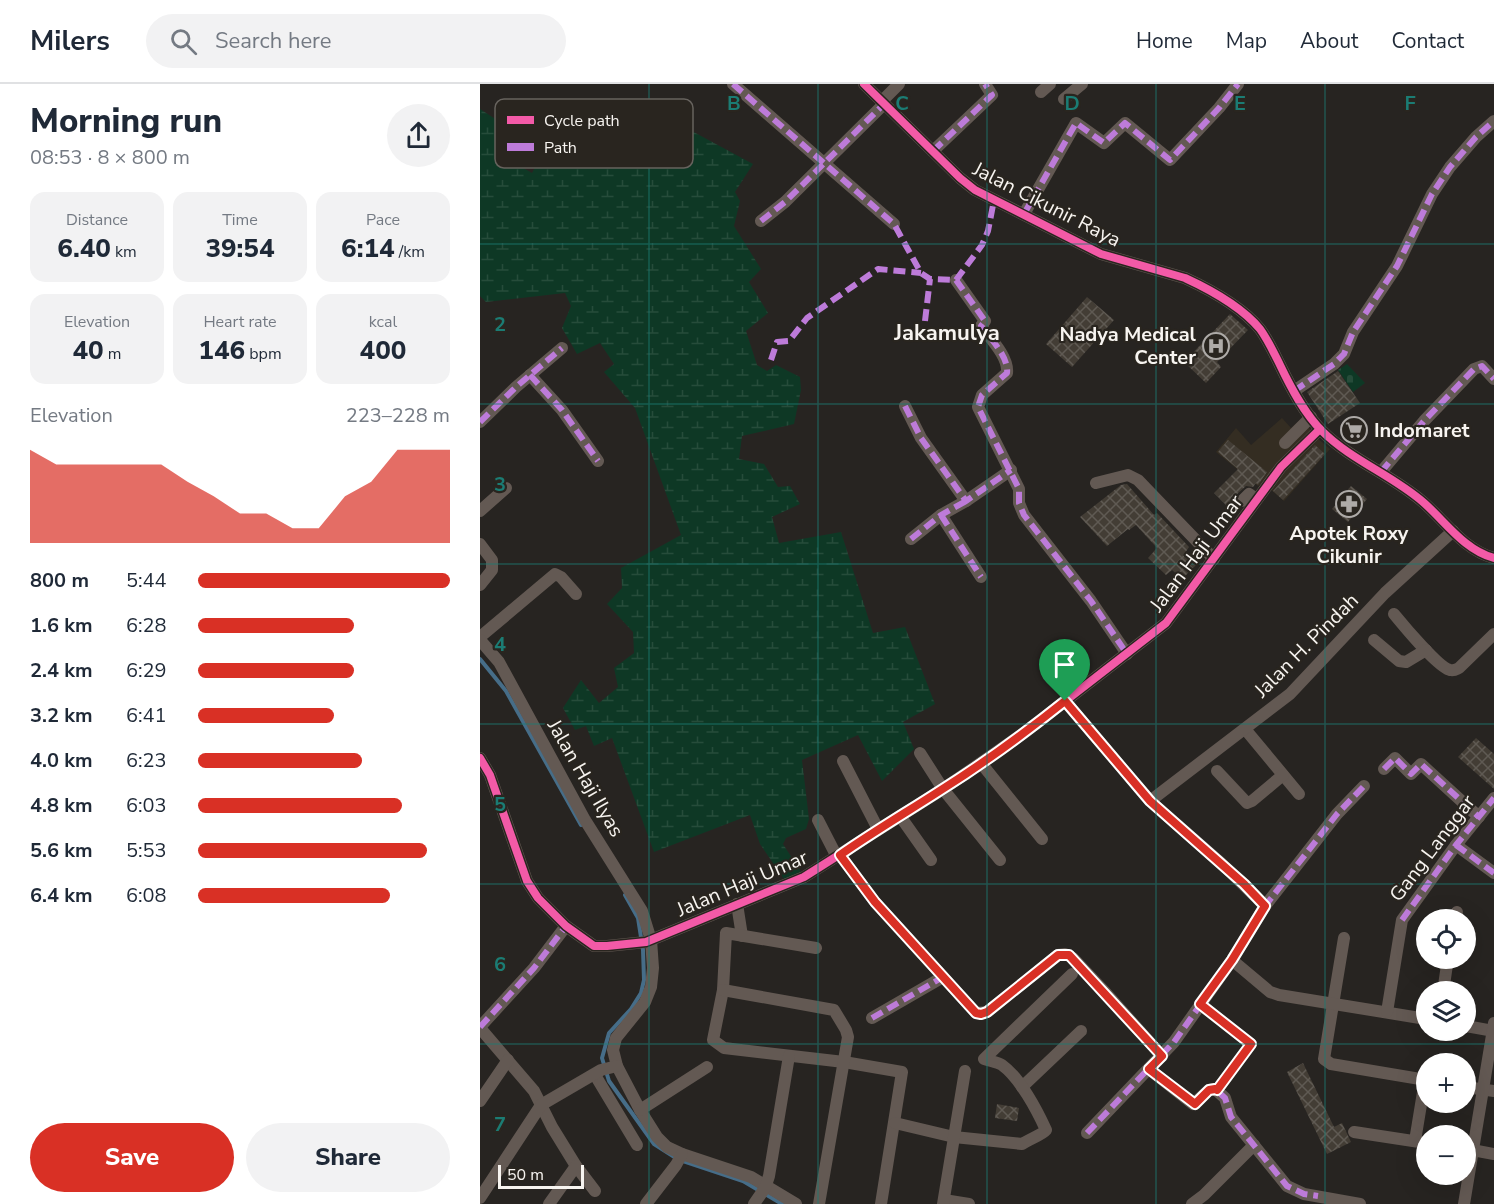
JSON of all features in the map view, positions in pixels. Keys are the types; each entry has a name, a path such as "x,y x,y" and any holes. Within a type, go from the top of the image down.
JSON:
{"street":[{"path":"734,84 894,224"},
{"name":"Jalan Cikunir Raya","path":"864,84 975,190 1101,254 1185,278 1217,294 1242,312 1260,329 1294,391 1320,429 1336,444 1415,495 1479,553 1494,558"},
{"path":"761,221 785,202 899,84"},
{"path":"933,151 992,95 984,84"},
{"path":"1064,99 1082,84"},
{"path":"1024,214 1076,123 1104,143 1125,123 1170,160 1214,114 1236,85"},
{"path":"1294,391 1334,364 1344,354 1353,332 1397,266 1432,194 1456,160 1494,121"},
{"path":"956,280 985,321 981,326 1002,355 1008,368 1007,373 982,395 978,407 1011,470 1019,489 1019,503 1024,515 1103,617 1127,654"},
{"path":"480,422 562,348"},
{"path":"1381,472 1424,421 1478,366 1485,368 1494,379"},
{"path":"530,375 558,406 598,461"},
{"path":"905,406 921,438 966,501"},
{"path":"1285,443 1311,417"},
{"name":"Jalan Haji Umar","path":"480,758 489,775 527,881 538,898 566,926 594,946 644,942 804,877 943,789 1024,734 1166,623 1281,467 1320,429"},
{"path":"911,539 941,515 1011,470"},
{"path":"1096,483 1128,475 1138,480 1214,559"},
{"path":"480,511 506,488"},
{"path":"1242,501 1250,494 1256,499"},
{"path":"941,515 981,577"},
{"name":"Jalan H. Pindah","path":"1150,801 1290,694 1385,593 1453,531"},
{"path":"480,544 492,560 492,570 480,585"},
{"path":"480,639 555,574 561,577 576,594"},
{"path":"1394,614 1426,650 1446,669 1452,671 1459,668 1494,634"},
{"name":"Jalan Haji Ilyas","path":"480,639 499,662 585,820 642,911 644,942 653,968 651,987 645,1002 616,1038 606,1070"},
{"path":"1374,640 1399,661 1406,662 1426,650"},
{"path":"1065,701 1150,801 1244,884 1265,906"},
{"path":"1245,729 1299,794"},
{"path":"920,753 943,789 1000,860"},
{"path":"1383,769 1395,758 1411,774 1421,764 1479,817"},
{"path":"843,761 878,829"},
{"path":"981,763 1042,839"},
{"path":"1217,771 1246,802 1252,801 1283,775"},
{"path":"1087,1133 1174,1042 1232,960 1265,906 1337,814 1364,786"},
{"name":"Gang Langgar","path":"1387,1012 1402,920 1456,845 1494,798"},
{"path":"900,816 931,860"},
{"path":"818,820 838,856 875,902 976,1013 981,1014 1058,955 1069,955 1162,1056"},
{"path":"1456,845 1494,873"},
{"path":"737,904 742,936"},
{"path":"566,926 534,969 480,1028 528,1082 576,1166 595,1191"},
{"path":"816,948 726,933 723,990 712,1040 724,1048 844,1062 902,1072 881,1204"},
{"path":"1344,938 1323,1056 1325,1061 1330,1064 1416,1078"},
{"path":"1232,960 1270,992 1416,1017"},
{"path":"895,1123 954,1137 1022,1144 1043,1134 1046,1130 1036,1106 1022,1087 1002,1065 984,1059 1072,974"},
{"path":"872,1018 943,977"},
{"path":"723,990 834,1010 846,1030 848,1037 819,1204"},
{"path":"1200,1004 1251,1044 1217,1090"},
{"path":"1476,1027 1494,1028 1488,1091 1476,1128"},
{"path":"1022,1087 1081,1031"},
{"path":"761,1193 776,1143 789,1056"},
{"path":"480,1101 508,1060"},
{"path":"640,1110 707,1067"},
{"path":"1149,1069 1193,1104 1209,1090 1217,1090 1225,1098 1231,1117 1287,1186 1304,1194 1360,1204"},
{"path":"480,1198 541,1105 606,1070"},
{"path":"606,1070 640,1110 657,1137 680,1158 751,1177 761,1193 796,1204"},
{"path":"606,1070 637,1145"},
{"path":"965,1071 943,1202 969,1204"},
{"path":"1354,1132 1416,1141"},
{"path":"1192,1204 1254,1145"},
{"path":"1476,1151 1494,1154"},
{"path":"646,1204 680,1158"},
{"path":"549,1204 576,1166"},
{"path":"1464,1204 1466,1185"}],"shaded area":[{"path":"1282,418 1291,428 1302,418 1315,436 1330,449 1284,501 1263,483 1258,486 1216,452 1236,428 1251,445"}],"green space":[{"path":"480,109 495,119 495,168 523,168 532,173 535,168 693,168 693,132 753,164 735,192 740,201 734,226 761,269 749,282 768,313 746,331 757,365 767,371 776,365 800,377 801,390 794,424 742,436 739,459 764,464 778,487 790,486 800,504 772,517 779,543 841,532 873,633 905,627 935,704 903,722 914,749 882,781 858,735 802,760 809,819 806,829 786,838 783,844 801,872 784,879 760,844 750,815 654,852 612,738 594,746 586,726 575,730 563,708 581,680 599,703 618,687 614,668 634,653 633,632 607,604 622,588 621,568 681,535 635,408 604,372 614,364 600,343 577,354 562,328 571,306 565,293 486,302 480,296"},
{"path":"1347,364 1365,383 1353,392 1338,370"}],"building":[{"path":"1087,297 1114,320 1072,367 1046,344"},
{"name":"Nadya Medical Center","path":"1230,314 1248,330 1217,362 1221,367 1206,383 1184,362"},
{"path":"1338,371 1360,403 1328,424 1307,392"},
{"path":"1228,440 1267,472 1258,485 1256,483 1253,487 1246,486 1236,495 1235,505 1230,509 1214,493 1238,469 1218,452"},
{"path":"1315,445 1325,454 1283,500 1273,491"},
{"path":"1127,484 1154,515 1157,513 1189,547 1185,553 1197,564 1182,579 1172,570 1166,575 1148,558 1157,548 1136,525 1107,546 1080,517 1121,485"},
{"name":"Apotek Roxy Cikunir","path":"1351,486 1367,499 1348,522 1332,509"},
{"path":"1476,738 1494,754 1494,789 1458,757"},
{"path":"1303,1063 1334,1127 1342,1123 1351,1142 1327,1154 1287,1072"},
{"path":"997,1104 1019,1108 1017,1121 995,1118"}],"waterway":[{"path":"480,659 506,691 581,825"},
{"path":"625,895 638,918 643,950 644,980 641,993 631,1009 609,1033 602,1058 609,1081 654,1144 676,1158"},
{"path":"683,1161 743,1181 782,1204"}],"marked path":[{"path":"733,84 894,224 921,273 930,279 956,280"},
{"path":"933,151 992,95 985,84"},
{"path":"1024,214 1076,123 1104,143 1125,123 1170,160 1219,108 1238,84"},
{"path":"761,221 785,202 884,104"},
{"path":"1294,391 1334,364 1344,354 1353,332 1397,266 1432,194 1450,167 1476,137 1494,121"},
{"path":"956,280 982,245 988,231 994,200"},
{"path":"771,360 777,342 789,341 807,318 878,269 921,273"},
{"path":"925,321 930,279"},
{"path":"956,280 985,321 981,326 998,348 1007,367 1007,373 982,395 978,407 1019,489 1019,503 1024,515 1091,601 1127,654"},
{"path":"480,422 516,387 562,348"},
{"path":"1381,472 1424,421 1474,369 1482,366 1494,379"},
{"path":"530,375 562,410 598,461"},
{"path":"905,406 921,438 966,501 1011,470"},
{"path":"911,539 941,515 966,501"},
{"path":"941,515 981,577"},
{"path":"1065,701 1150,801 1221,863 1265,906"},
{"path":"1384,769 1395,758 1411,774 1421,764 1479,817"},
{"path":"1087,1133 1174,1042 1232,960 1265,906 1337,814 1364,786"},
{"path":"1402,920 1456,845 1494,798"},
{"path":"1456,845 1494,873"},
{"path":"840,855 875,902 976,1013 987,1012 1058,955 1065,954 1073,958 1162,1056"},
{"path":"480,1027 534,968 566,926"},
{"path":"872,1018 943,977"},
{"path":"1200,1004 1251,1044 1217,1090"},
{"path":"1149,1069 1193,1104 1209,1090 1215,1089 1225,1098 1231,1117 1287,1186 1304,1194 1318,1196"}],"cycle path":[{"path":"864,84 975,190 1101,254 1185,278 1235,306 1260,329 1298,400 1322,431 1346,451 1411,492 1473,549 1494,558"},
{"path":"480,758 490,775 527,881 538,898 566,926 594,946 646,942 804,877 943,789 1024,733 1166,623 1281,467 1320,429"}],"place":[{"name":"Nadya Medical Center","path":"1216,346"},
{"name":"Indomaret","path":"1354,430"},
{"name":"Apotek Roxy Cikunir","path":"1349,504"}],"district":[{"name":"Jakamulya","path":"947,332"}],"route":[{"path":"1065,701 1150,801 1244,884 1265,906 1232,960 1200,1004 1251,1044 1217,1090 1209,1090 1195,1104 1192,1104 1149,1069 1162,1056 1069,955 1058,955 987,1012 976,1013 875,902 840,855 1024,734 1065,701"}]}
